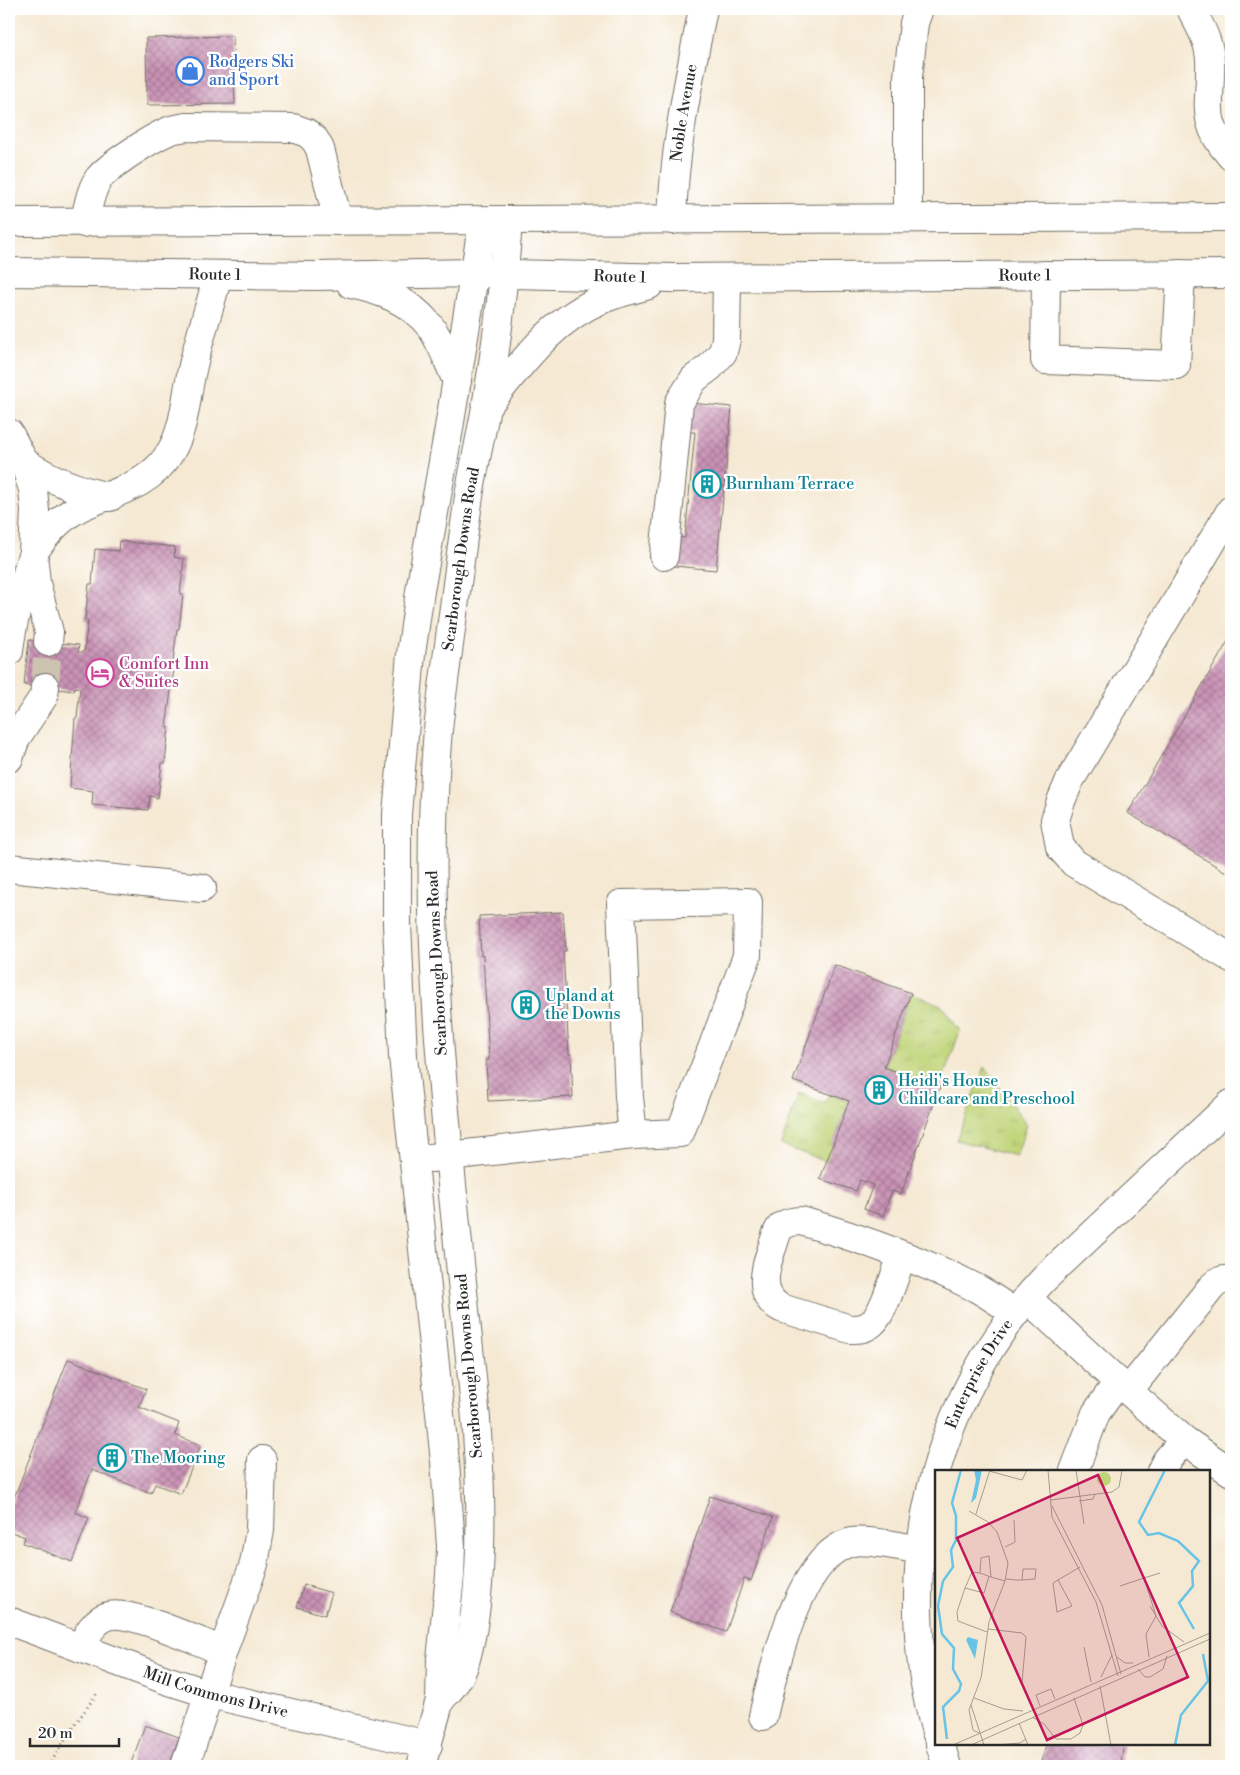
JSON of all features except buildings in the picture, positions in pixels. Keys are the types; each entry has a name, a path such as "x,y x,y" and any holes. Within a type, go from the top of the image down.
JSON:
{"street":[{"name":"Noble Avenue","path":"672,220 674,182 682,121 703,9"},
{"path":"908,218 908,77 914,23 919,9"},
{"path":"1191,9 1208,46 1210,58 1208,98 1211,126 1218,140 1231,156"},
{"path":"84,223 93,191 99,178 113,166 155,138 172,130 186,127 277,127 293,128 306,133 315,140 320,149 338,222"},
{"path":"9,222 1231,217"},
{"name":"Scarborough Downs Road","path":"425,1756 440,1700 441,1659 450,1576 450,1512 402,1037 397,924 397,814 411,654 420,591 474,273 496,220"},
{"name":"Scarborough Downs Road","path":"440,1700 461,1672 467,1656 475,1615 480,1537 476,1419 439,1041 433,932 432,852 437,741 445,669 461,547 486,406 505,274 496,220"},
{"name":"Route 1","path":"9,272 316,276 474,273 673,278 1231,274"},
{"path":"1046,275 1045,360 1176,365 1180,274"},
{"path":"9,651 20,595 33,553 58,523 72,512 86,504 129,488 143,480 156,469 171,451 181,426 192,369 218,275"},
{"path":"316,276 374,289 392,296 415,310 430,326 456,380"},
{"path":"486,406 527,356 550,332 576,313 604,298 673,278"},
{"path":"664,556 679,403 694,379 710,367 722,352 726,339 726,278"},
{"path":"9,433 24,462 34,489 33,553 36,584 49,632 48,642"},
{"path":"24,462 40,473 63,484 86,492 110,496"},
{"path":"1231,510 1070,780 1055,820 1060,847 1074,863 1231,958"},
{"path":"9,758 16,738 44,696 45,687"},
{"path":"9,868 202,888"},
{"path":"414,1160 633,1135 680,1133 747,956 748,902 621,904 629,1097 633,1135"},
{"name":"Enterprise Drive","path":"937,1470 950,1427 974,1376 990,1348 1021,1305 1044,1279 1231,1104"},
{"path":"902,1255 880,1311 873,1322 860,1329 850,1329 781,1308 774,1305 769,1298 766,1287 765,1268 778,1231 784,1225 793,1221 812,1224 902,1255 978,1289 1021,1305 1124,1386 1184,1440 1231,1472"},
{"path":"1074,1470 1096,1413 1124,1386 1217,1282 1231,1280"},
{"path":"1162,1470 1166,1461 1184,1440"},
{"path":"185,1766 258,1545 262,1501 262,1460"},
{"name":"Enterprise Drive","path":"935,1475 930,1491 920,1550 917,1593 920,1656 935,1727"},
{"path":"763,1716 784,1635 799,1600 825,1557 837,1548 854,1542 920,1550"},
{"path":"80,1648 96,1623 116,1614 146,1621 222,1651"},
{"name":"Mill Commons Drive","path":"9,1621 166,1680 425,1756"},
{"path":"940,1745 947,1766"}],"path":[{"path":"49,1766 98,1692"}],"green space":[{"path":"911,993 941,1005 960,1031 940,1087 884,1067"},
{"path":"985,1067 1027,1125 1016,1156 956,1140"},
{"path":"799,1093 825,1103 829,1094 849,1101 827,1162 781,1145"},
{"path":"9,1673 13,1683 17,1715 14,1732 16,1743 9,1761"}],"tunnel":[{"path":"45,687 48,642"}],"place":[{"name":"Rodgers Ski and Sport","path":"190,71"},
{"name":"Burnham Terrace","path":"707,484"},
{"name":"Comfort Inn & Suites","path":"100,673"},
{"name":"Upland at the Downs","path":"526,1005"},
{"name":"Heidi's House Childcare and Preschool","path":"879,1090"},
{"name":"The Mooring","path":"112,1458"}]}
